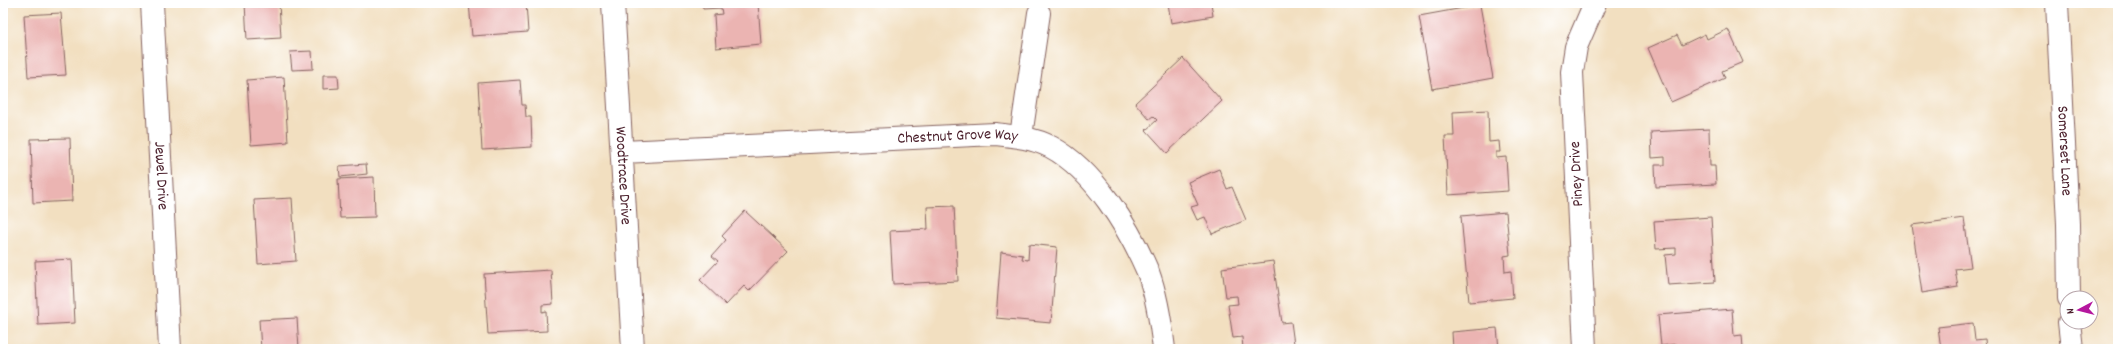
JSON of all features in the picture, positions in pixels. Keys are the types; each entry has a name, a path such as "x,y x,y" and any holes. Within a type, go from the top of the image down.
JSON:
{"street":[{"name":"Jewel Drive","path":"152,3 170,349"},
{"name":"Woodtrace Drive","path":"613,3 623,152 633,349"},
{"name":"Piney Drive","path":"1585,349 1572,72 1576,47 1595,3"},
{"name":"Somerset Lane","path":"2057,3 2068,224 2069,290"},
{"path":"1021,136 1039,13"},
{"name":"Chestnut Grove Way","path":"623,152 995,134 1021,136 1056,150 1071,160 1098,186 1119,218 1148,272 1157,304 1164,349"},
{"path":"2071,330 2072,349"}],"building":[{"path":"245,3 279,3 281,38 247,40"},
{"path":"469,3 507,3 507,5 526,3 528,32 472,36"},
{"path":"702,3 758,3 761,44 716,48 714,15 722,14 721,8 703,9"},
{"path":"1168,3 1211,3 1213,16 1171,23"},
{"path":"1480,5 1493,78 1432,89 1419,16"},
{"path":"61,13 66,75 28,77 24,15"},
{"path":"1728,29 1743,62 1722,71 1725,78 1671,102 1648,48 1677,35 1682,45 1705,34 1707,39"},
{"path":"312,51 313,69 292,70 290,52"},
{"path":"1183,58 1222,101 1167,153 1146,130 1157,120 1153,116 1149,119 1135,103"},
{"path":"323,75 338,75 339,88 323,89"},
{"path":"284,77 288,142 251,145 247,80"},
{"path":"520,80 522,105 525,105 526,117 531,117 532,147 482,150 478,83"},
{"path":"1488,110 1489,142 1499,141 1500,152 1496,152 1496,158 1506,157 1508,191 1448,195 1445,136 1454,136 1453,112"},
{"path":"1709,129 1710,166 1715,166 1716,184 1656,187 1655,165 1665,165 1665,157 1652,158 1651,132"},
{"path":"70,138 72,201 33,203 31,139"},
{"path":"366,164 367,174 340,177 339,166"},
{"path":"1219,169 1227,189 1232,187 1246,220 1212,234 1205,217 1197,220 1191,207 1198,205 1188,182"},
{"path":"374,177 375,217 340,218 338,179"},
{"path":"292,198 296,261 258,264 254,200"},
{"path":"954,206 958,281 893,284 890,231 928,229 927,207"},
{"path":"745,211 788,251 749,291 744,286 726,305 700,280 718,261 712,256 726,240 722,236"},
{"path":"1506,212 1510,255 1504,256 1505,272 1511,271 1513,298 1469,302 1461,216"},
{"path":"1711,217 1715,282 1668,285 1665,255 1676,254 1676,248 1656,249 1654,221"},
{"path":"1964,218 1971,267 1955,269 1958,287 1922,293 1912,225"},
{"path":"1029,244 1057,247 1051,323 996,318 1001,252 1023,255 1022,259 1028,260"},
{"path":"72,259 75,323 38,325 35,261"},
{"path":"1273,261 1282,323 1291,322 1294,344 1243,349 1242,337 1233,338 1228,305 1238,304 1237,296 1226,297 1222,268"},
{"path":"551,270 553,304 542,305 542,312 546,311 547,331 488,334 484,274"},
{"path":"1732,309 1734,336 1742,335 1743,348 1676,349 1676,344 1661,346 1658,315"},
{"path":"297,318 299,349 261,349 259,320"},
{"path":"1973,323 1975,340 1985,339 1986,349 1941,349 1938,327"},
{"path":"1497,328 1499,349 1453,349 1452,332"}]}
